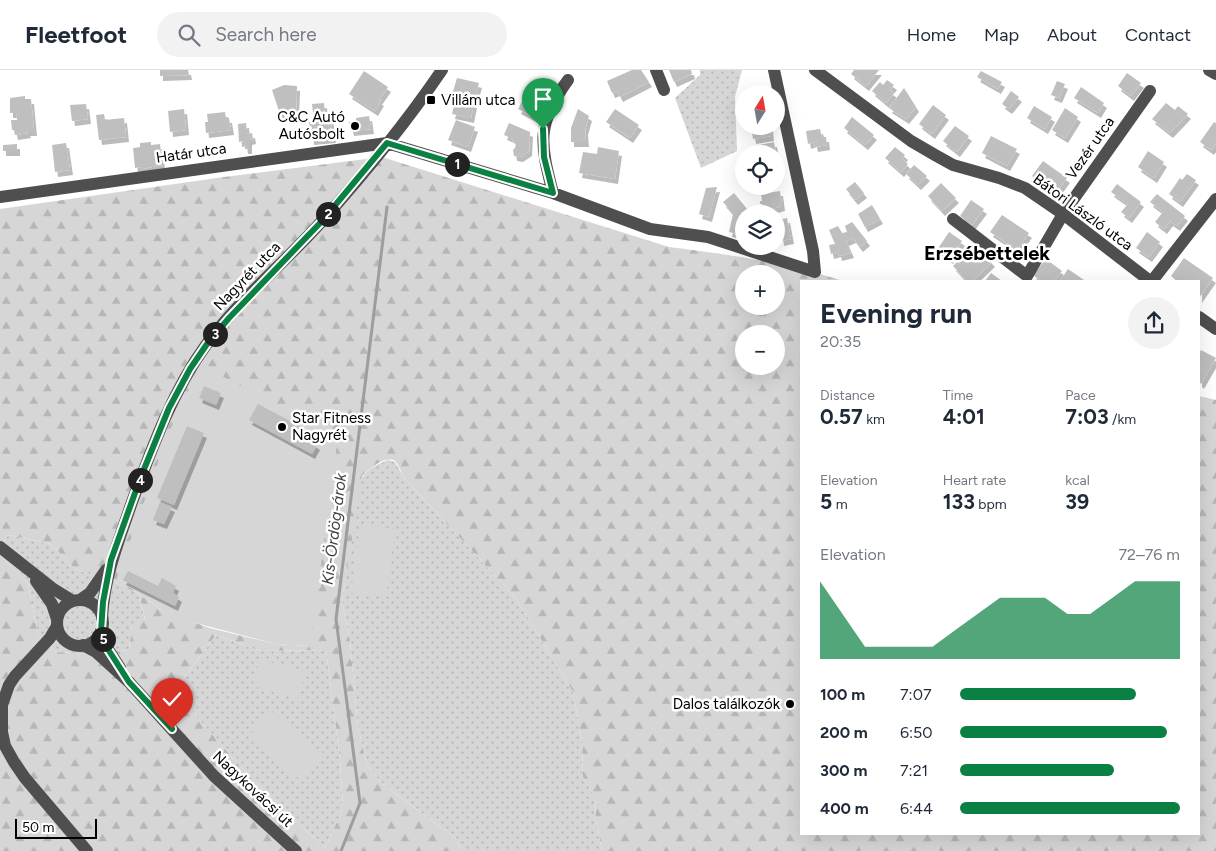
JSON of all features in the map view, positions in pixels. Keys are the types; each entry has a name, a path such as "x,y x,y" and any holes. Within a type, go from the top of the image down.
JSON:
{"street":[{"name":"Nagyrét utca","path":"102,618 111,560 140,479 169,408 196,360 229,318 322,221 387,143 442,70"},
{"path":"656,70 664,90"},
{"path":"387,143 553,193 650,229 708,237 815,272 813,251 774,70"},
{"name":"Bátori László utca","path":"815,70 911,141 934,155 953,164 1025,188 1063,214 1150,280"},
{"path":"1209,70 1216,74"},
{"path":"553,193 544,157 543,129 552,104 568,80"},
{"name":"Vezér utca","path":"953,219 1027,276 1063,214 1150,91"},
{"name":"Határ utca","path":"0,197 387,143"},
{"path":"1152,280 1216,198"},
{"path":"1200,318 1216,330"},
{"path":"0,547 52,588 76,600 92,603 102,618 101,631 91,642 83,645 69,642 58,645 33,658"},
{"name":"Nagyrét utca","path":"76,600 90,593 111,560"},
{"path":"28,570 52,604 60,634 69,642"},
{"path":"76,600 65,605 60,611 50,638 15,676 5,694 1,717 5,746 25,778 87,851"},
{"name":"Nagykovácsi út","path":"101,631 104,643 129,682"},
{"name":"Nagykovácsi út","path":"83,645 96,652 129,682 214,776 296,851"}],"green space":[{"path":"700,70 742,70 738,85 735,85 737,145 735,145 735,152 701,168 675,98 700,75"},
{"path":"382,157 669,247 783,265 735,265 735,315 785,315 785,265 840,280 800,280 800,835 1200,835 1200,396 1216,400 1216,851 602,851 596,820 595,797 583,777 582,741 573,692 516,598 405,479 395,461 386,460 368,470 362,476 342,601 350,641 358,727 367,765 379,781 455,838 463,851 0,851 0,555 28,584 38,635 56,652 94,654 129,650 132,624 145,619 139,594 117,583 75,569 51,544 8,535 0,549 0,209","holes":["117,578 310,646 276,644 210,628 164,612","216,635 261,651 326,650 340,760 343,809 325,848 247,774 174,691"]},
{"path":"201,365 338,437 310,646 276,644 180,619 164,612 117,578 169,432"},
{"path":"388,460 395,462 405,479 516,598 573,692 582,741 583,777 595,797 596,820 602,851 463,851 455,838 379,781 367,765 358,727 350,641 342,601 360,482 368,471"},
{"path":"360,524 395,529 386,597 351,593"},
{"path":"8,535 51,544 75,569 117,583 139,594 145,620 132,624 129,650 94,654 56,652 38,635 28,584 0,555 0,549"},
{"path":"216,635 261,651 326,650 340,760 343,809 325,848 247,774 174,691"},
{"path":"260,659 306,672 298,699 252,686"},
{"path":"270,710 325,755 303,782 248,738"}],"building":[{"path":"160,70 188,70 189,75 160,76"},
{"path":"632,70 641,70 649,82 620,97 617,91 612,93 607,81"},
{"path":"669,70 691,70 692,74 674,82"},
{"path":"854,70 879,70 866,86 851,74"},
{"path":"364,71 388,87 379,100 381,101 375,111 349,94"},
{"path":"981,71 1002,82 998,89 977,77"},
{"path":"1127,73 1141,83 1131,96 1118,86"},
{"path":"457,78 479,83 474,101 452,95"},
{"path":"887,80 894,85 890,90 894,93 886,103 872,91 880,82 883,85"},
{"path":"533,81 550,90 535,118 518,109"},
{"path":"1057,81 1065,84 1059,98 1051,95"},
{"path":"284,85 297,86 296,111 289,116 280,114 272,90"},
{"path":"1081,87 1104,103 1098,113 1074,98"},
{"path":"904,88 916,107 906,119 889,108"},
{"path":"1011,91 1019,97 1009,109 1002,104"},
{"path":"25,96 25,99 31,99 34,131 15,135 14,130 12,130 11,120 17,120 16,113 10,113 10,98"},
{"path":"456,98 474,103 471,118 452,114"},
{"path":"324,103 325,114 330,114 333,138 311,140 309,122 314,121 312,104"},
{"path":"1166,103 1175,110 1178,106 1188,114 1170,133 1152,119"},
{"path":"86,104 88,119 72,121 70,105"},
{"path":"933,105 946,115 932,134 919,124"},
{"path":"1034,106 1052,117 1045,129 1027,118"},
{"path":"1065,108 1078,117 1065,138 1052,130"},
{"path":"184,109 186,130 170,132 168,111"},
{"path":"578,109 589,116 585,130 586,142 571,142 571,128"},
{"path":"615,109 639,125 630,138 606,122"},
{"path":"225,112 226,118 229,118 231,130 206,133 205,122 208,122 207,114"},
{"path":"104,114 105,120 124,118 126,137 99,140 96,115"},
{"path":"369,116 371,129 351,131 349,122 356,121 356,118"},
{"path":"852,117 874,135 865,145 844,128"},
{"path":"456,120 475,127 468,147 448,140"},
{"path":"1214,122 1216,123 1216,143 1211,150 1200,142"},
{"path":"246,123 247,134 252,133 253,139 249,140 249,149 245,149 244,141 239,142 238,124"},
{"path":"509,123 530,132 529,151 520,157 514,156 513,150 516,144 511,138 504,135"},
{"path":"955,126 969,136 957,152 943,141"},
{"path":"820,129 822,137 826,137 827,145 815,147 814,142 808,144 806,131"},
{"path":"752,135 771,135 771,136 753,139"},
{"path":"991,136 1017,149 1007,166 982,153"},
{"path":"151,142 151,145 160,144 162,165 142,169 141,167 135,168 133,148 140,147 140,143"},
{"path":"774,142 774,145 760,145"},
{"path":"66,143 70,170 55,172 52,145"},
{"path":"17,144 17,151 3,151 3,145"},
{"path":"598,147 619,151 615,179 579,173 583,152 597,154"},
{"path":"895,147 905,155 902,159 908,164 901,172 885,158"},
{"path":"1148,151 1164,162 1154,178 1138,167"},
{"path":"1043,161 1067,178 1056,193 1032,176"},
{"path":"914,165 927,176 918,185 906,174"},
{"path":"1187,174 1196,180 1180,202 1169,194 1180,178 1182,180"},
{"path":"855,182 864,193 855,200 846,189"},
{"path":"941,183 956,198 942,211 928,196"},
{"path":"1117,184 1141,202 1129,218 1121,212 1128,204 1111,192"},
{"path":"717,187 709,217 699,214 706,188"},
{"path":"734,193 744,205 735,205 735,233 729,232 733,214 723,202"},
{"path":"1157,194 1185,216 1177,226 1170,221 1164,229 1155,222 1163,212 1150,202"},
{"path":"761,195 781,195 782,205 762,205 760,204 760,201 762,201"},
{"path":"971,200 984,209 972,225 960,216"},
{"path":"872,205 880,219 865,227 858,214"},
{"path":"1002,215 1029,233 1017,250 990,232"},
{"path":"785,218 787,218 791,239 785,240"},
{"path":"852,222 867,241 860,247 853,238 846,241 851,253 839,256 838,252 831,254 829,245 835,244 829,230 838,226 842,233 847,232 845,226"},
{"path":"949,232 962,241 950,259 937,250"},
{"path":"1147,232 1160,242 1149,257 1136,248"},
{"path":"975,244 992,262 973,280 966,280 953,266"},
{"path":"1184,258 1213,278 1200,297 1200,280 1176,280 1171,276"},
{"path":"1046,259 1062,271 1055,280 1040,280 1033,275"},
{"path":"1068,269 1084,280 1061,280"},
{"path":"991,273 1001,280 986,280"},
{"path":"1201,350 1216,358 1201,384 1200,383"},
{"path":"204,386 221,393 216,405 199,398"},
{"name":"Star Fitness Nagyrét","path":"258,404 315,434 311,441 317,445 312,454 249,420"},
{"path":"187,426 204,433 174,505 157,498"},
{"path":"160,502 172,507 164,524 153,520"},
{"path":"128,571 158,586 162,578 176,586 173,593 179,597 175,606 123,580"}],"waterway":[{"name":"Kis-Ördög-árok","path":"341,851 360,803 336,619 387,207"}],"place":[{"name":"Villám utca","path":"431,100"},
{"name":"C&C Autó Autósbolt","path":"355,126"},
{"name":"Star Fitness Nagyrét","path":"282,427"},
{"name":"Dalos találkozók","path":"790,704"}],"district":[{"name":"Erzsébettelek","path":"987,253"}],"route":[{"path":"172,729 129,682 104,643 101,631 103,602 111,560 140,479 169,408 190,369 207,344 229,318 322,221 387,143 553,193 544,157 543,129"}]}
